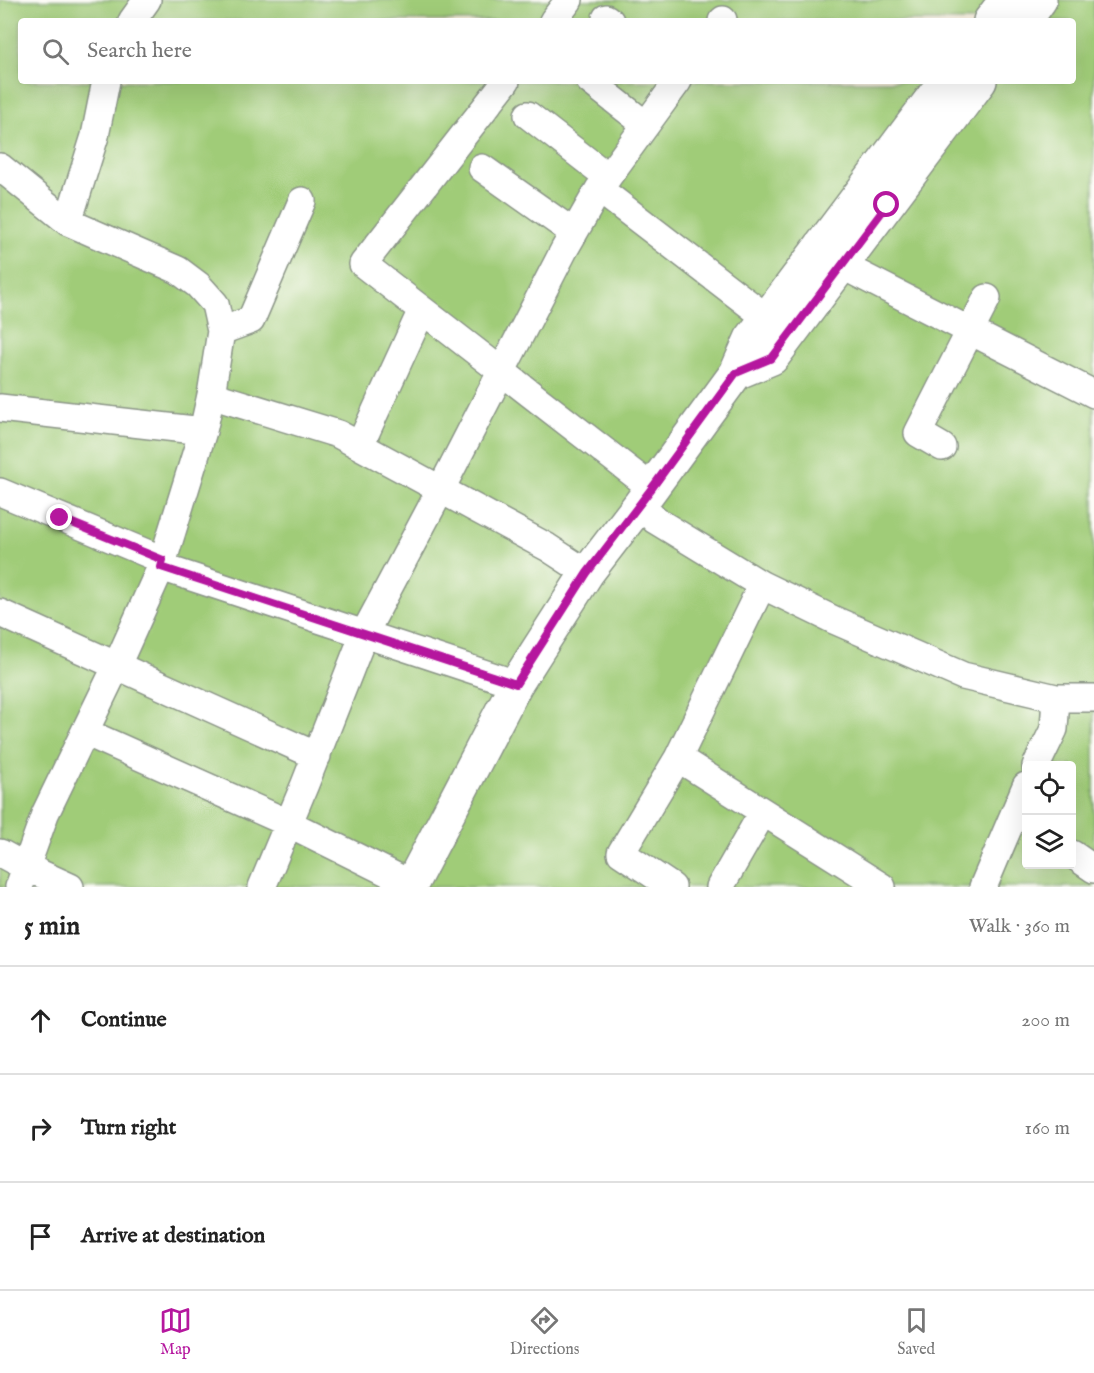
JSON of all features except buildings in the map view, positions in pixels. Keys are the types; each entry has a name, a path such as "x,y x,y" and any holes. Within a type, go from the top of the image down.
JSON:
{"main road":[{"path":"992,18 1006,0"},
{"path":"1027,18 1040,0"},
{"path":"410,885 516,684 587,573 736,373 751,339 943,84"},
{"path":"736,373 772,358 978,84"}],"street":[{"path":"134,18 147,0"},
{"path":"555,18 569,0"},
{"path":"68,222 95,136 105,84"},
{"path":"504,84 363,264 501,371 646,496 655,520 762,585 834,620 963,676 1056,698 1094,698"},
{"path":"594,84 646,125"},
{"path":"262,887 317,756 364,634 574,233 604,183 676,84"},
{"path":"528,115 604,183 767,318"},
{"path":"0,167 68,222 178,270 198,285 214,304 221,331 203,431 162,563 117,665 45,814 22,877"},
{"path":"482,168 574,233"},
{"path":"221,331 251,320 302,201"},
{"path":"842,266 1094,394"},
{"path":"942,447 918,433 987,298"},
{"path":"360,446 422,310"},
{"path":"211,395 338,434 547,547 587,573"},
{"path":"0,408 203,431"},
{"path":"0,492 162,563 364,634 516,684"},
{"path":"672,887 621,853 678,758 762,585"},
{"path":"0,613 317,756"},
{"path":"1038,761 1053,729 1056,698"},
{"path":"85,732 288,823 410,885"},
{"path":"678,758 882,887"},
{"path":"720,887 763,812"},
{"path":"983,887 1020,821"},
{"path":"0,853 22,877 70,887"},
{"path":"1076,857 1094,869"}],"green space":[{"path":"0,0 1094,0 1094,887 0,887"}],"route":[{"path":"60,518 163,560 161,567 516,684 587,573 736,373 772,358 887,205"}]}
